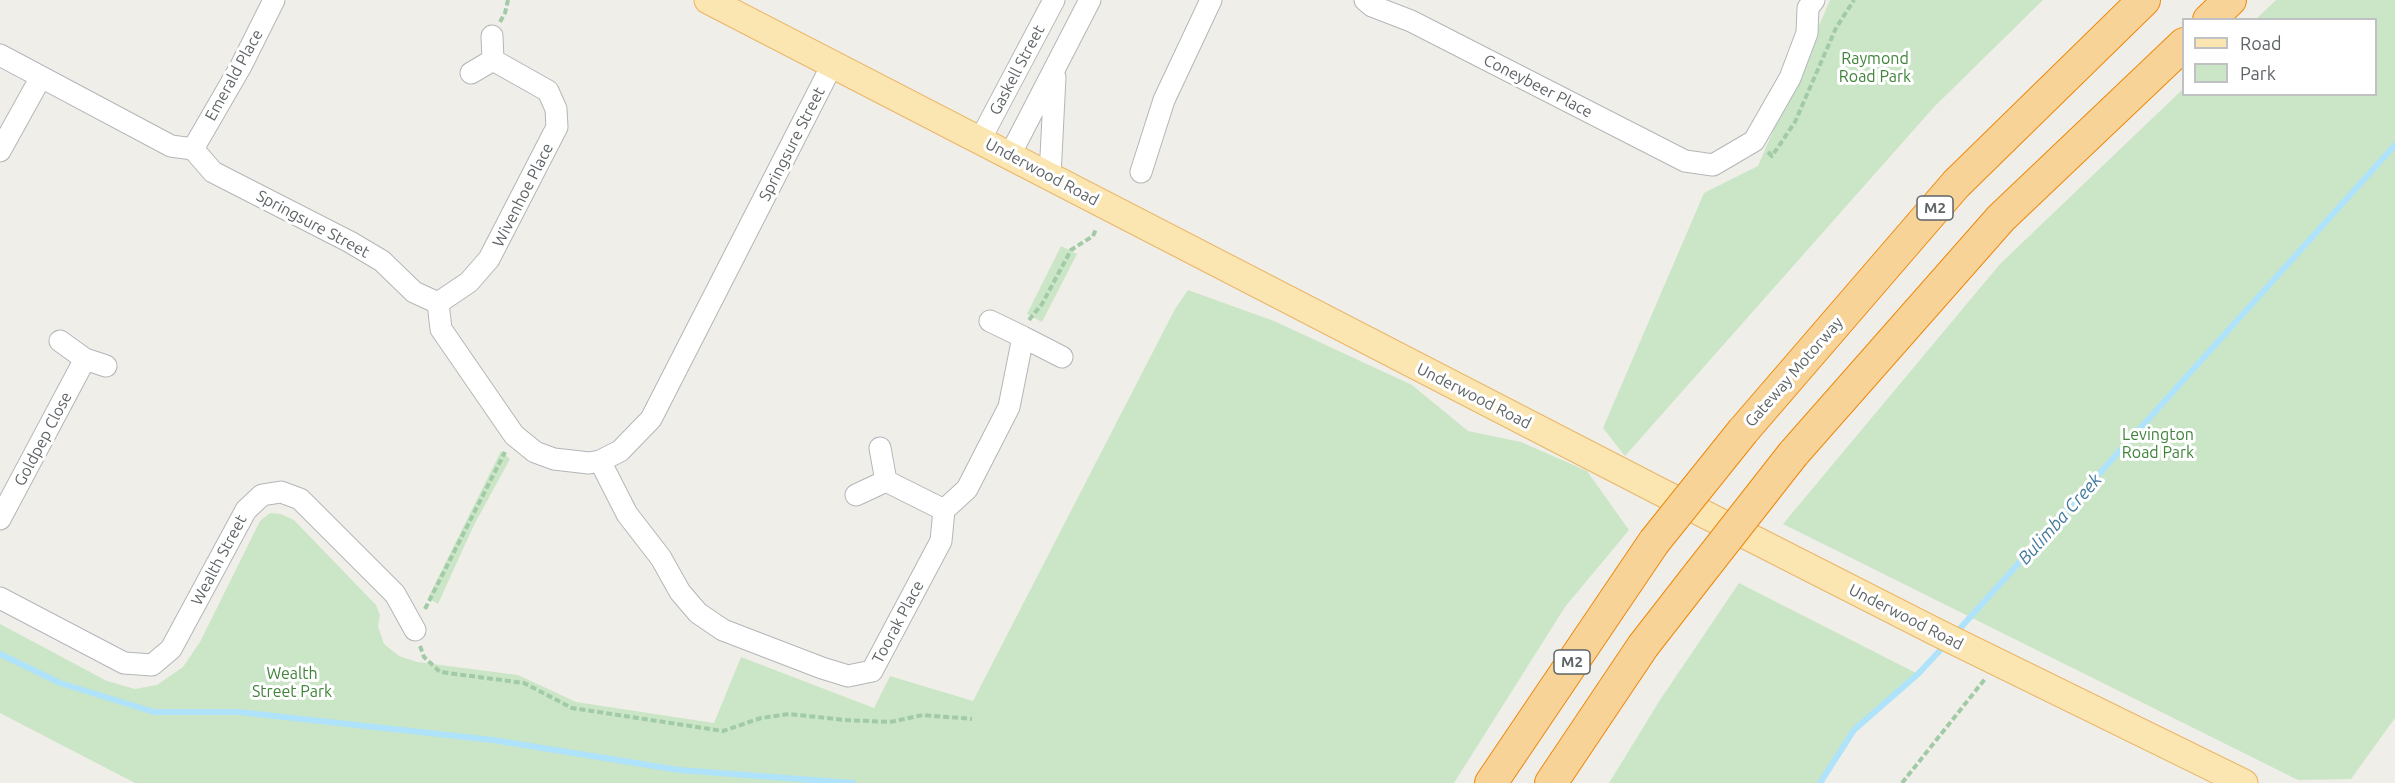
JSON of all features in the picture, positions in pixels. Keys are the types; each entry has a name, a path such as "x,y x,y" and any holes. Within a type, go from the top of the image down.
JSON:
{"highway":[{"name":"Gateway Motorway","path":"1491,783 1654,542 1743,431 1956,184 2144,0"},
{"path":"2211,18 2230,0"},
{"path":"1551,783 1643,646 1793,454 2001,218 2182,46"}],"main road":[{"name":"Underwood Road","path":"708,0 1938,633 2244,783"}],"street":[{"name":"Emerald Place","path":"193,149 241,66 274,0"},
{"name":"Gaskell Street","path":"980,140 1054,0"},
{"name":"Gaskell Street","path":"1010,155 1090,0"},
{"path":"1141,172 1164,100 1211,0"},
{"name":"Coneybeer Place","path":"1365,0 1372,6 1411,21 1685,161 1713,165 1754,141 1790,78 1807,33 1805,3"},
{"path":"471,73 493,60 492,36"},
{"path":"0,55 171,146 193,149"},
{"name":"Wivenhoe Place","path":"438,303 470,282 489,259 557,127 556,109 548,91 493,60"},
{"name":"Springsure Street","path":"600,461 620,451 651,419 832,65"},
{"name":"Gaskell Street","path":"1050,176 1055,71"},
{"path":"0,151 41,77"},
{"name":"Springsure Street","path":"193,149 213,172 350,242 382,261 414,292 438,303"},
{"path":"438,303 441,328 514,435 535,452 554,459 589,463 600,461"},
{"path":"990,321 1062,357"},
{"path":"886,481 944,510 967,489 1009,407 1023,337"},
{"path":"60,341 85,359 106,366"},
{"name":"Goldpep Close","path":"0,519 85,359"},
{"path":"880,448 886,481"},
{"name":"Toorak Place","path":"600,461 627,514 661,558 680,592 698,613 723,630 848,676 872,671 881,656 941,541 944,510"},
{"path":"856,495 886,481"},
{"name":"Wealth Street","path":"0,598 124,663 152,665 171,650 246,510 262,495 281,492 300,499 395,594 415,630"}],"path":[{"path":"1023,337 1032,315 1042,304 1071,250 1093,236 1096,229"},
{"path":"514,435 415,630 424,657 440,672 524,683 572,708 723,731 761,718 789,714 890,722 923,715 972,719"},
{"path":"1902,783 1998,662"}],"green space":[{"name":"Raymond Road Park","path":"1830,0 2043,0 1934,107 1625,456 1603,428 1704,193 1758,166"},
{"name":"Levington Road Park","path":"2276,0 2395,0 2395,718 2351,779 2298,780 1783,524 2000,264 2182,90 2182,96 2377,96 2377,18 2257,18"},
{"path":"1061,246 1077,254 1042,322 1027,314"},
{"name":"Wealth Street Park","path":"1188,290 1274,321 1412,385 1468,431 1521,442 1587,471 1629,530 1565,607 1454,783 135,783 0,713 0,624 107,681 135,689 157,685 183,667 200,642 260,521 270,513 281,514 294,520 376,605 380,615 378,626 384,644 399,656 417,662 518,675 576,702 714,723 741,657 874,708 890,676 973,701 1175,309"},
{"path":"501,451 510,459 474,525 438,604 428,598"},
{"path":"1739,583 1918,674 1854,730 1820,783 1609,783 1660,700"}],"waterway":[{"name":"Bulimba Creek","path":"1955,634 2395,145"},
{"name":"Bulimba Creek","path":"1820,783 1854,730 1918,674 1946,644"},
{"path":"0,654 60,683 154,712 238,712 493,740 679,770 853,783"}]}
